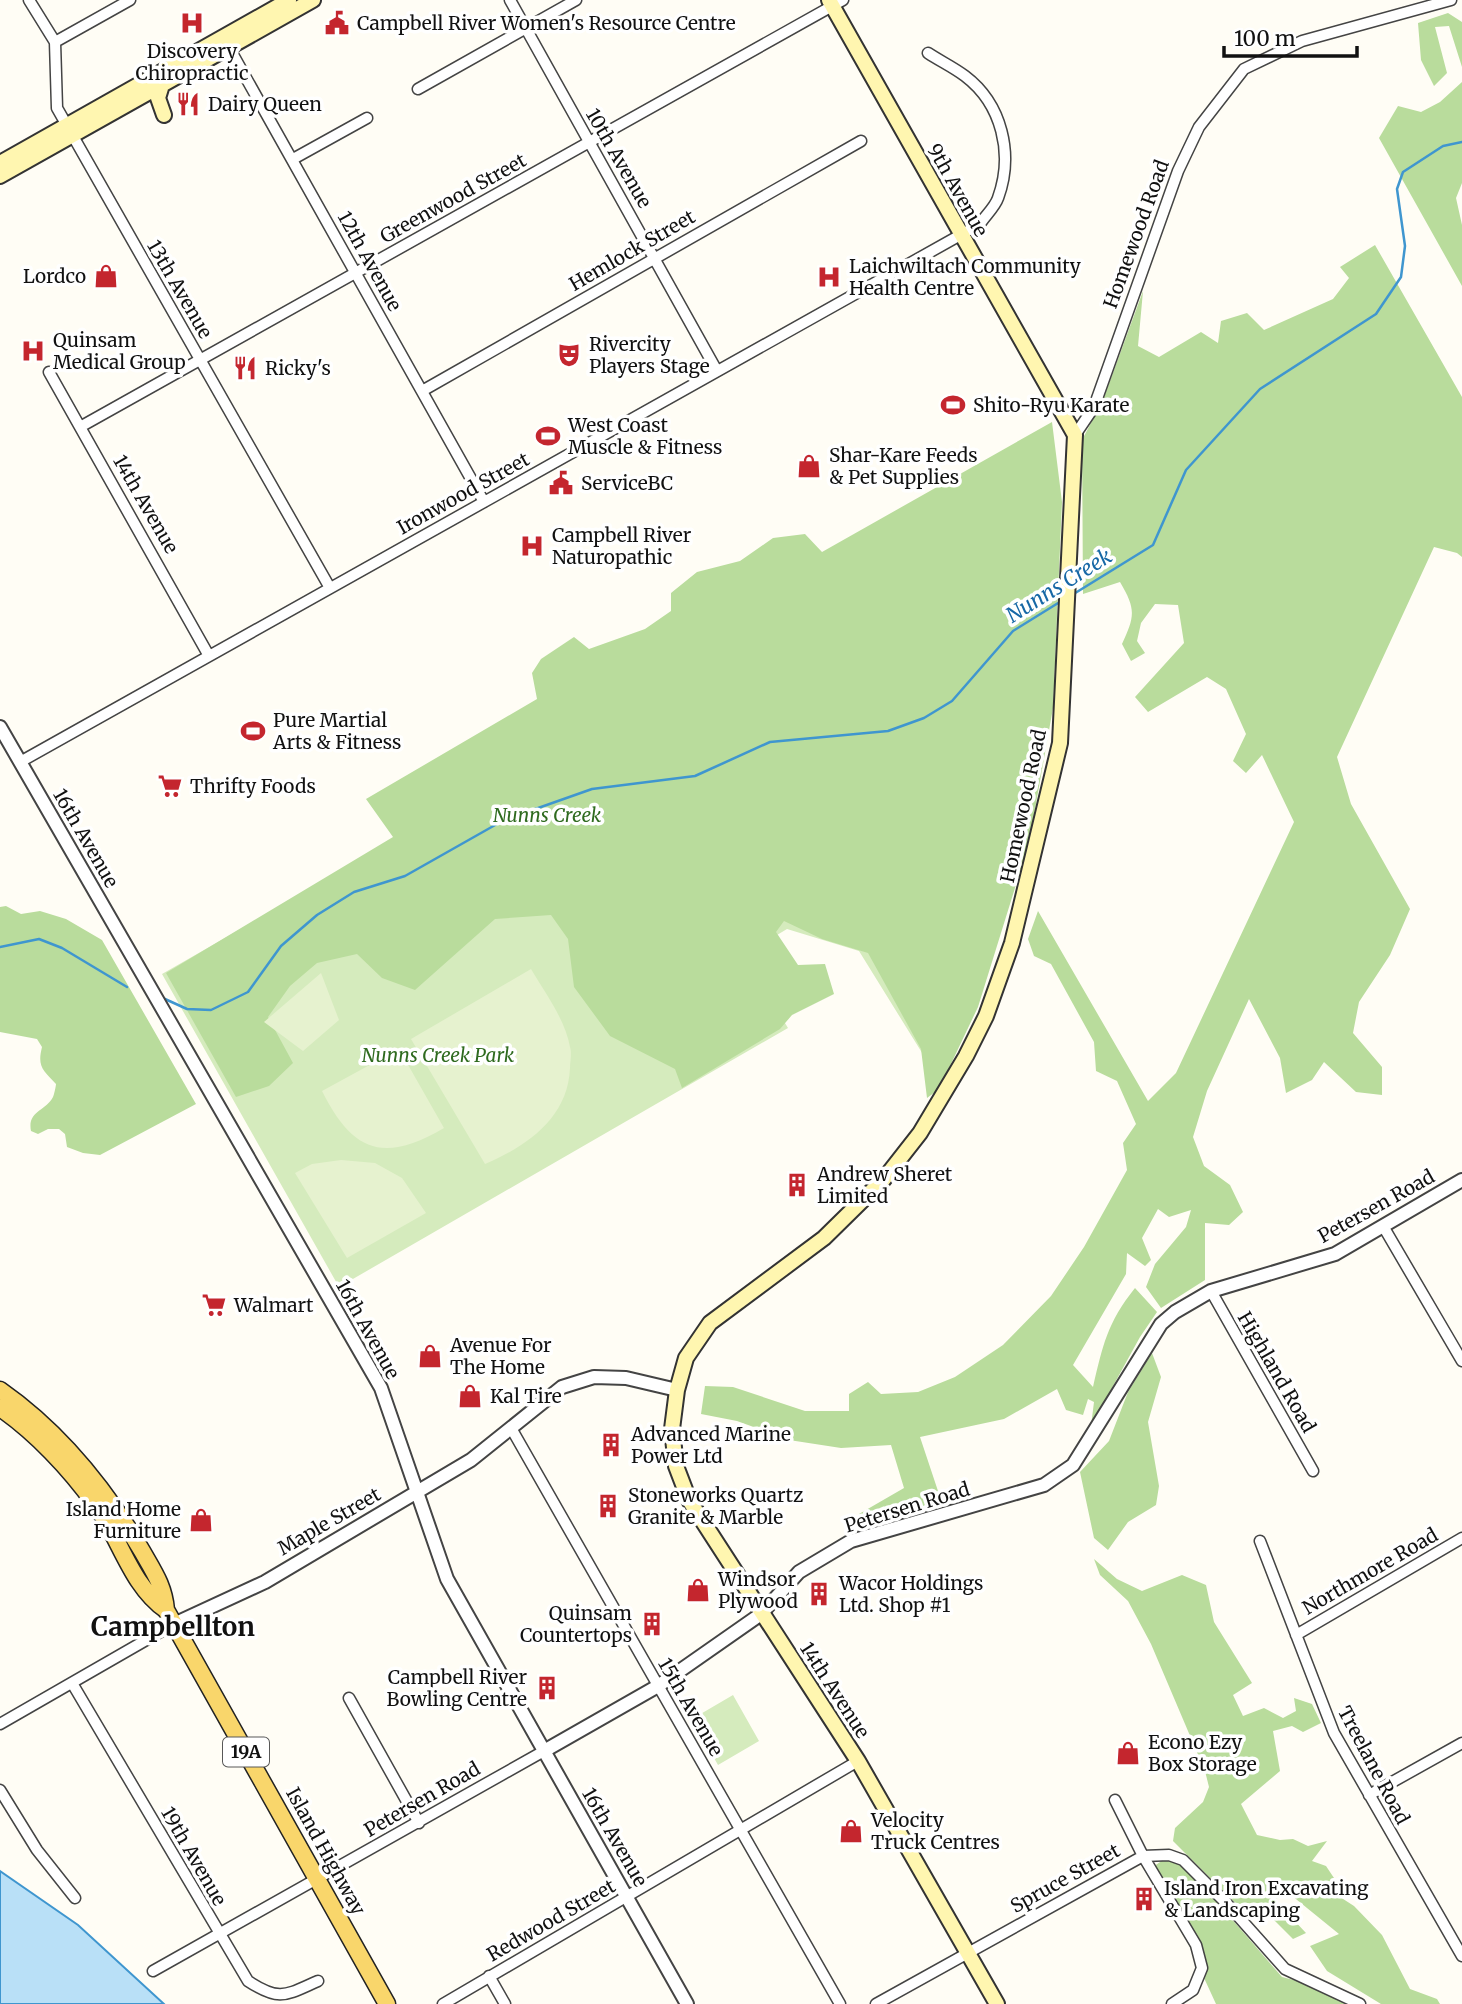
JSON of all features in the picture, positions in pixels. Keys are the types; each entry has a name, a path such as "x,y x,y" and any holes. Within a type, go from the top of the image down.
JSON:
{"main road":[{"path":"0,163 162,85 289,0"},
{"path":"0,176 70,131 226,42 311,0"},
{"name":"9th Avenue","path":"835,2 960,234 1075,435"},
{"path":"137,99 146,102 161,116 158,98 162,85"},
{"name":"Homewood Road","path":"677,1390 686,1358 710,1323 824,1238 884,1179 920,1133 967,1056 986,1016 1012,943 1060,743 1075,435"},
{"name":"Island Highway","path":"0,1389 70,1450 107,1497 164,1591 170,1617 387,2004"},
{"name":"14th Avenue","path":"677,1390 672,1433 676,1466 689,1500 858,1761 998,2004"},
{"name":"Island Highway","path":"0,1408 56,1457 96,1504 150,1599 170,1617"}],"street":[{"path":"29,0 55,42 130,0"},
{"name":"10th Avenue","path":"510,0 717,371"},
{"path":"418,89 576,0"},
{"name":"Homewood Road","path":"1075,435 1094,407 1178,171 1199,127 1244,69 1302,41 1451,0"},
{"name":"Greenwood Street","path":"80,427 835,2"},
{"name":"13th Avenue","path":"55,42 57,108 330,588"},
{"name":"12th Avenue","path":"226,42 484,502"},
{"name":"Ironwood Street","path":"20,762 979,224 998,200 1005,161 1000,122 989,102 966,76 928,53"},
{"path":"293,159 367,118"},
{"name":"Hemlock Street","path":"422,391 861,141"},
{"name":"14th Avenue","path":"49,372 209,656"},
{"name":"16th Avenue","path":"0,727 381,1388 447,1579 687,2004"},
{"name":"Petersen Road","path":"153,1971 319,1880 658,1686 761,1614 799,1572 851,1541 1044,1485 1073,1465 1161,1324 1175,1312 1211,1291 1335,1254 1462,1180"},
{"path":"1383,1226 1462,1361"},
{"name":"Highland Road","path":"1211,1291 1313,1471"},
{"name":"Maple Street","path":"0,1724 72,1683 170,1617 265,1581 471,1460 562,1387 594,1377 626,1378 677,1390"},
{"name":"15th Avenue","path":"511,1428 840,2004"},
{"name":"Northmore Road","path":"1296,1635 1462,1538"},
{"name":"Treelane Road","path":"1261,1541 1334,1734 1462,1956"},
{"name":"19th Avenue","path":"72,1683 248,1981 265,1992 285,1996 318,1980"},
{"path":"349,1698 419,1823"},
{"path":"1368,1795 1462,1742"},
{"name":"Redwood Street","path":"443,2004 858,1761"},
{"path":"0,1790 37,1850 75,1898"},
{"path":"1115,1800 1143,1856 1196,1945 1202,1968 1193,1990 1172,2004"},
{"name":"Spruce Street","path":"876,2004 1143,1856 1169,1856 1183,1860 1229,1906 1285,1969 1360,2004"},
{"path":"489,1976 505,2004"}],"green space":[{"path":"1448,13 1462,22 1462,67 1449,26 1435,27 1447,73 1434,86 1421,60 1418,23"},
{"path":"1462,82 1462,183 1456,198 1462,225 1462,286 1379,138 1398,106 1421,112 1440,102"},
{"path":"1375,245 1462,397 1462,557 1434,547 1337,757 1351,804 1410,909 1390,955 1359,1002 1353,1033 1382,1067 1382,1095 1356,1092 1324,1062 1312,1080 1286,1093 1280,1058 1249,999 1207,1091 1193,1137 1204,1166 1230,1185 1243,1212 1229,1225 1205,1223 1205,1280 1161,1308 1146,1287 1155,1264 1186,1227 1191,1210 1169,1217 1158,1209 1142,1238 1151,1260 1145,1266 1127,1253 1126,1274 1073,1365 1093,1387 1107,1335 1118,1312 1135,1288 1157,1312 1140,1337 1091,1426 1094,1402 1088,1399 1083,1415 1066,1410 1057,1389 1004,1419 920,1437 938,1491 937,1508 863,1529 859,1514 904,1488 891,1445 841,1448 789,1440 737,1421 701,1414 705,1386 733,1387 805,1411 849,1411 849,1394 868,1382 881,1394 918,1392 955,1377 1003,1345 1051,1296 1084,1247 1127,1170 1123,1143 1136,1124 1117,1081 1096,1071 1094,1042 1051,964 1034,956 1028,939 1038,911 1148,1101 1176,1073 1294,822 1262,755 1246,773 1233,761 1246,734 1226,689 1207,677 1148,712 1135,697 1184,643 1178,605 1155,604 1141,623 1137,641 1145,653 1131,661 1122,644 1132,613 1129,599 1120,582 1083,594 1082,440 1103,400 1143,291 1138,346 1159,357 1201,332 1218,343 1221,321 1247,313 1264,330 1333,299 1349,278 1340,267"},
{"path":"1052,422 1062,502 1053,708 1029,843 978,1007 939,1089 927,1098 921,1049 868,953 822,939 784,921 776,932 798,965 825,964 834,994 792,1015 780,1029 682,1088 675,1069 610,1036 574,987 568,939 551,915 495,919 415,990 382,978 357,954 317,963 290,986 268,1017 293,1063 269,1086 236,1097 166,973 393,837 366,799 537,699 532,673 541,659 574,637 589,649 645,629 671,611 671,593 697,572 740,561 773,538 805,534 822,552"},
{"name":"Nunns Creek Park","path":"915,716 937,1077 859,951 787,929 744,955 788,1028 339,1287 162,974 395,841"},
{"path":"6,906 21,914 40,911 66,919 102,940 196,1104 100,1155 67,1147 65,1134 59,1129 48,1129 38,1134 31,1131 34,1115 50,1102 56,1084 42,1068 42,1047 37,1039 0,1032 0,907"},
{"name":"Nunns Creek Park","path":"531,969 564,1026 571,1049 567,1086 562,1102 543,1128 516,1148 485,1164 411,1039"},
{"path":"321,973 339,1020 303,1051 264,1022"},
{"path":"399,1049 444,1128 404,1146 372,1146 358,1139 346,1128 322,1091"},
{"path":"341,1160 375,1163 402,1178 426,1213 347,1258 295,1173 312,1164"},
{"path":"1152,1353 1161,1377 1148,1422 1159,1486 1156,1505 1128,1522 1108,1550 1094,1538 1080,1472 1109,1441 1128,1392"},
{"path":"1094,1559 1117,1579 1142,1591 1182,1575 1206,1585 1214,1622 1252,1683 1233,1695 1243,1716 1264,1708 1283,1718 1296,1711 1294,1698 1312,1704 1321,1723 1303,1732 1292,1726 1273,1731 1280,1771 1241,1804 1257,1835 1280,1840 1293,1839 1308,1846 1327,1841 1312,1861 1326,1866 1336,1881 1323,1886 1354,1906 1382,1935 1410,1989 1437,1999 1440,2004 1381,2004 1327,1971 1310,1946 1339,1934 1291,1895 1274,1899 1306,1933 1293,1939 1264,1910 1238,1906 1173,1841 1175,1828 1203,1802 1209,1787 1205,1771 1151,1644 1128,1601 1100,1575"},
{"path":"733,1695 759,1741 718,1765 692,1719"},
{"path":"1170,1855 1198,1880 1282,1977 1341,1992 1361,2004 1216,2004 1153,1867"}],"water":[{"path":"0,1871 78,1925 164,2004 0,2004"}],"waterway":[{"name":"Nunns Creek","path":"1072,595 1153,545 1186,470 1260,389 1376,314 1401,277 1405,246 1397,189 1403,172 1443,146 1462,142"},
{"name":"Nunns Creek","path":"165,999 187,1009 211,1010 248,992 281,946 317,915 354,892 405,876 504,820 592,789 695,776 770,742 888,731 924,718 952,701 1013,631 1063,600"},
{"name":"Nunns Creek","path":"0,947 39,939 62,948 127,987"}],"place":[{"name":"Discovery Chiropractic","path":"192,23"},
{"name":"Campbell River Women's Resource Centre","path":"337,23"},
{"name":"Dairy Queen","path":"188,104"},
{"name":"Lordco","path":"106,276"},
{"name":"Laichwiltach Community Health Centre","path":"829,277"},
{"name":"Quinsam Medical Group","path":"33,351"},
{"name":"Rivercity Players Stage","path":"569,355"},
{"name":"Ricky's","path":"245,368"},
{"name":"Shito-Ryu Karate","path":"953,405"},
{"name":"West Coast Muscle & Fitness","path":"548,436"},
{"name":"Shar-Kare Feeds & Pet Supplies","path":"809,466"},
{"name":"ServiceBC","path":"561,483"},
{"name":"Campbell River Naturopathic","path":"532,546"},
{"name":"Pure Martial Arts & Fitness","path":"253,731"},
{"name":"Thrifty Foods","path":"170,786"},
{"name":"Andrew Sheret Limited","path":"797,1185"},
{"name":"Walmart","path":"214,1305"},
{"name":"Avenue For The Home","path":"430,1356"},
{"name":"Kal Tire","path":"470,1396"},
{"name":"Advanced Marine Power Ltd","path":"611,1445"},
{"name":"Stoneworks Quartz Granite & Marble","path":"608,1506"},
{"name":"Island Home Furniture","path":"201,1520"},
{"name":"Windsor Plywood","path":"698,1590"},
{"name":"Wacor Holdings Ltd. Shop #1","path":"819,1594"},
{"name":"Quinsam Countertops","path":"652,1624"},
{"name":"Campbell River Bowling Centre","path":"547,1688"},
{"name":"Econo Ezy Box Storage","path":"1128,1753"},
{"name":"Velocity Truck Centres","path":"851,1831"},
{"name":"Island Iron Excavating & Landscaping","path":"1144,1899"}],"district":[{"name":"Campbellton","path":"173,1627"}]}
